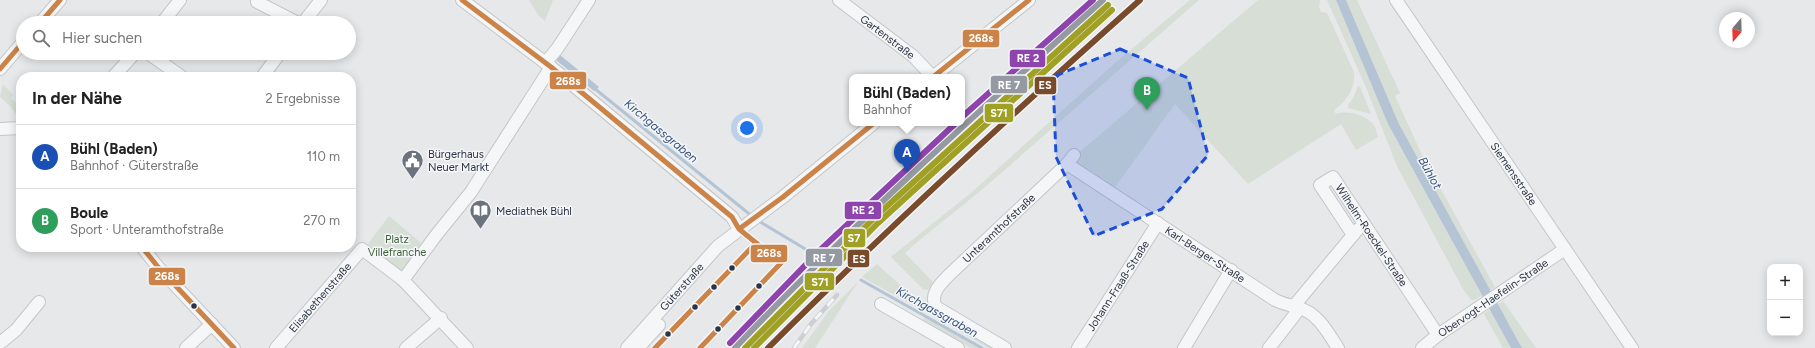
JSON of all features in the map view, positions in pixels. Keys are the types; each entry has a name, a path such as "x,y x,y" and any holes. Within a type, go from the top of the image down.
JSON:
{"street":[{"path":"46,16 60,0"},
{"path":"167,16 180,0"},
{"path":"308,16 321,0"},
{"path":"462,0 551,58 732,217 749,223"},
{"path":"467,348 403,280 437,234 471,192 551,58 589,0"},
{"name":"Gartenstraße","path":"839,0 852,4 913,56 930,74"},
{"path":"937,74 1029,0"},
{"name":"Siemensstraße","path":"1396,0 1632,348"},
{"path":"255,1 284,16"},
{"path":"0,69 16,50"},
{"path":"120,72 130,60"},
{"path":"158,60 175,72"},
{"path":"266,72 275,60"},
{"name":"Güterstraße","path":"627,348 718,246 870,126"},
{"path":"0,129 16,128"},
{"name":"Karl-Berger-Straße","path":"1070,158 1158,223 1276,300 1297,307 1314,316 1322,324 1338,348"},
{"name":"Unteramthofstraße","path":"1004,348 936,307 933,302 934,293 946,278 1070,158"},
{"name":"Wilhelm-Roeckel-Straße","path":"1353,235 1320,185 1333,178 1438,335"},
{"name":"Güterstraße","path":"638,348 749,223"},
{"name":"Johann-Fraaß-Straße","path":"1078,348 1158,223"},
{"path":"1269,348 1297,307 1363,223"},
{"name":"Elisabethenstraße","path":"276,348 362,249 403,280"},
{"name":"Obervogt-Haefelin-Straße","path":"1422,348 1438,335 1498,296 1565,249"},
{"path":"146,252 158,267 234,348"},
{"path":"1184,348 1231,270"},
{"path":"0,343 16,330 39,302"},
{"path":"881,304 958,348"},
{"path":"406,348 440,318"},
{"path":"186,348 212,324"}],"highlighted area":[{"path":"1120,49 1188,78 1208,155 1162,209 1094,236 1056,157 1053,77"}],"green space":[{"path":"529,0 553,0 545,21 539,16"},
{"path":"1190,0 1199,0 984,188 905,253 933,282 928,290 923,289 891,257 972,192 1115,63"},
{"path":"1258,0 1320,0 1319,7 1321,12 1327,13 1354,72 1352,89 1346,99 1334,110 1336,114 1356,114 1370,121 1376,130 1378,137 1356,150 1341,124 1248,184 1175,104 1113,190 1075,162 1076,155"},
{"path":"1327,0 1336,0 1388,124 1482,295 1476,299 1471,300 1463,289 1397,166 1365,85"},
{"path":"1346,0 1357,0 1400,93 1395,96 1422,155 1495,287 1490,290 1399,124"},
{"path":"3,84 13,95 11,98 16,103 16,114 10,106 0,97"},
{"path":"1358,86 1360,87 1371,114 1348,108 1348,105"},
{"name":"Platz Villefranche","path":"389,216 421,243 403,273 368,244"},
{"path":"877,264 922,305 920,309 862,277"},
{"path":"858,282 815,348 802,348 829,311"},
{"path":"1503,301 1536,348 1522,348 1498,304"},
{"path":"929,309 936,311 998,348 988,348 927,311"},
{"path":"1490,309 1511,348 1503,348 1484,314"},
{"path":"925,316 979,348 971,348 923,320"}],"water":[{"path":"1336,0 1346,0 1399,124 1522,348 1511,348 1388,124"},
{"path":"560,55 599,87 594,91 556,60"}],"waterway":[{"name":"Kirchgassgraben","path":"594,88 753,217"},
{"name":"Kirchgassgraben","path":"757,220 807,250"},
{"name":"Kirchgassgraben","path":"861,280 982,348"}],"railway":[{"path":"794,348 811,324 837,295"}],"transit line":[{"name":"268s","path":"46,16 60,0"},
{"name":"268s","path":"462,0 551,67 732,217 739,229 781,263 700,348"},
{"name":"268s","path":"937,74 1029,0"},
{"path":"965,114 1093,0"},
{"path":"965,124 1103,0"},
{"name":"ES","path":"768,348 951,171 1140,0"},
{"name":"S7","path":"745,348 874,218 1108,5"},
{"name":"S71","path":"754,348 878,223 1112,10"},
{"name":"268s","path":"0,69 16,50"},
{"name":"268s","path":"739,229 783,197 870,126"},
{"path":"730,343 818,252 953,126"},
{"path":"735,348 824,258 963,126"},
{"name":"268s","path":"655,348 756,243"},
{"name":"268s","path":"146,252 158,267 234,348"}],"place":[{"name":"Boule","path":"1147,110"},
{"name":"Bühl (Baden)","path":"907,172"},
{"name":"Bürgerhaus Neuer Markt","path":"413,180"},
{"name":"Mediathek Bühl","path":"480,230"}],"water label":[{"name":"Bühlot","path":"1430,173"}]}
